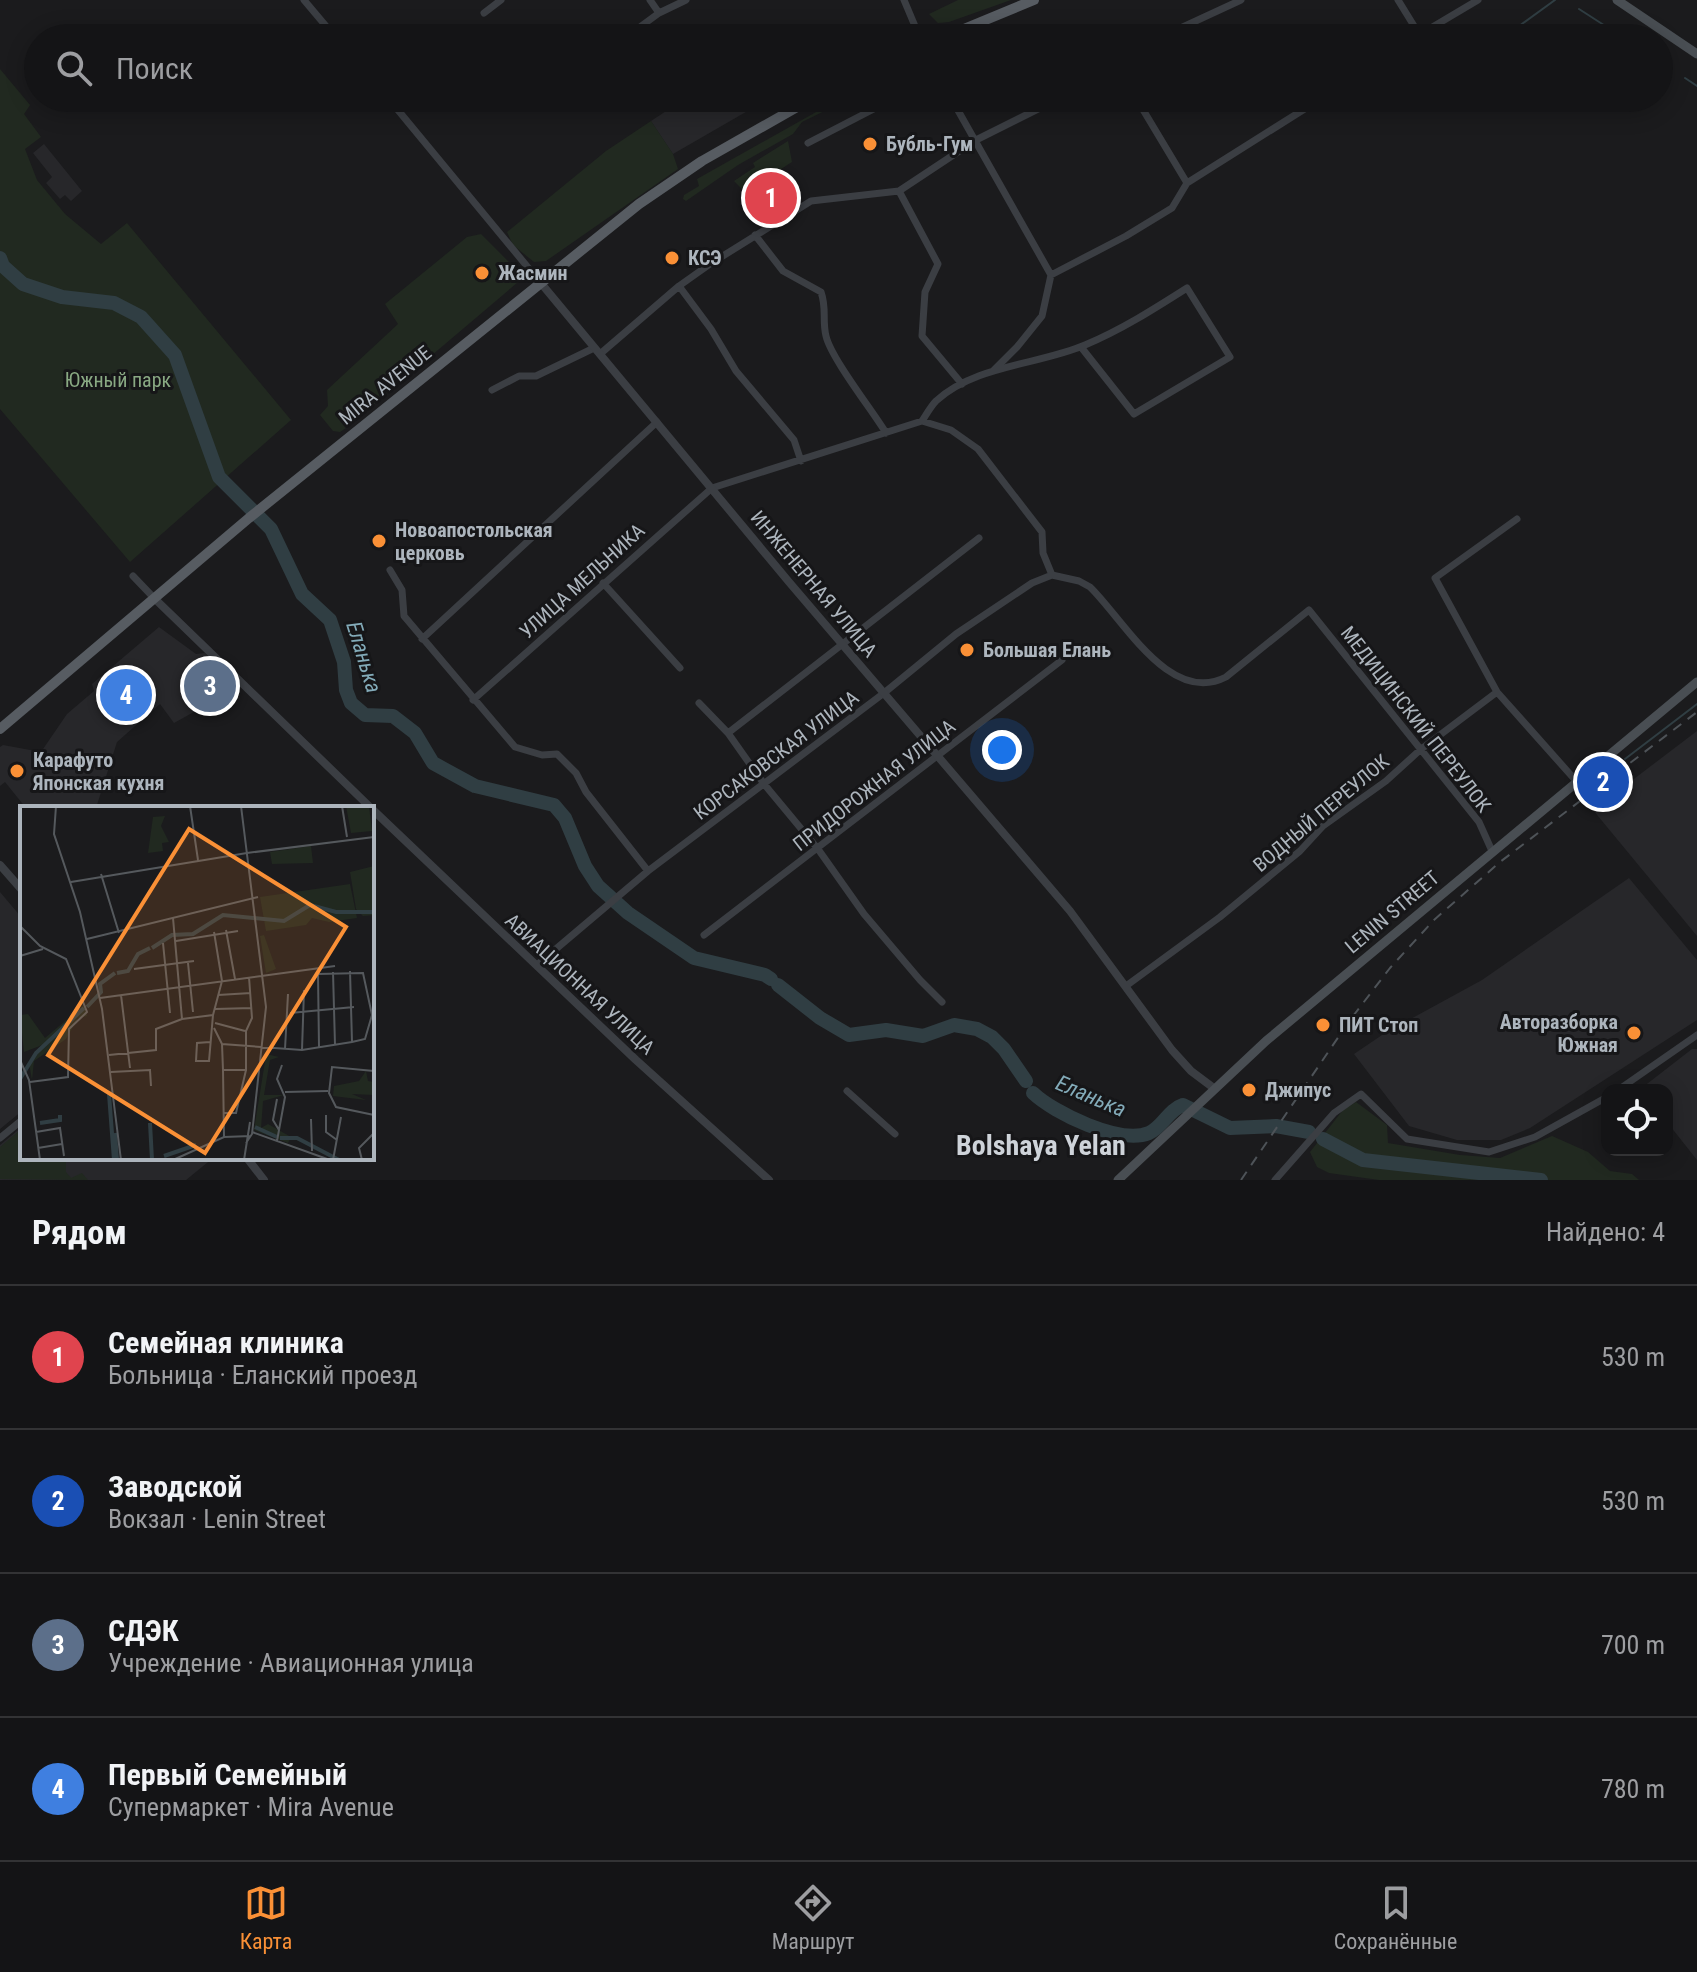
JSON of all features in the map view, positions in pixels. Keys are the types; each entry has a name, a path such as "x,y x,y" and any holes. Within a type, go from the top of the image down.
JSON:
{"main road":[{"path":"976,24 1034,0"},
{"path":"1617,0 1653,24"},
{"path":"1673,38 1697,54"},
{"name":"MIRA AVENUE","path":"0,729 249,518 639,204 702,161 788,112"},
{"name":"LENIN STREET","path":"1118,1180 1266,1041 1697,682"}],"street":[{"path":"304,0 324,24"},
{"path":"484,13 501,0"},
{"path":"650,0 659,13"},
{"path":"644,24 686,0"},
{"path":"904,0 914,24"},
{"path":"1189,24 1241,0"},
{"path":"1398,0 1410,24"},
{"path":"1437,24 1478,0"},
{"name":"ИНЖЕНЕРНАЯ УЛИЦА","path":"400,112 789,582 1070,911 1172,1050 1191,1071 1215,1089"},
{"path":"808,143 868,112"},
{"path":"959,112 1051,275 1042,316 992,372"},
{"path":"492,390 519,376 536,376 597,351 679,286 811,201 899,191 976,140 1032,112"},
{"path":"1144,112 1187,183"},
{"path":"1051,275 1172,208 1187,183 1300,112"},
{"path":"899,191 938,264 925,292 922,336 962,384"},
{"path":"755,235 783,271 821,292 826,307 826,336 835,356 886,433"},
{"path":"679,286 711,329 736,371 794,440 801,461"},
{"path":"922,421 936,401 962,384 992,372 1081,347 1126,326 1187,288 1230,357 1134,414 1081,347"},
{"path":"712,488 922,421 951,430 978,449 1042,532 1043,553 1052,575"},
{"path":"422,639 657,422"},
{"name":"УЛИЦА МЕЛЬНИКА","path":"473,700 712,488"},
{"path":"1517,519 1435,578 1497,692 1577,782"},
{"path":"728,733 979,538"},
{"path":"390,570 402,590 404,616 473,700 515,747 542,755 557,754 576,773 586,792 648,871"},
{"name":"МЕДИЦИНСКИЙ ПЕРЕУЛОК","path":"1052,575 1079,581 1090,587 1164,668 1184,680 1197,683 1226,677 1309,610 1479,822 1492,851"},
{"name":"КОРСАКОВСКАЯ УЛИЦА","path":"537,965 648,871 969,625 1032,583 1052,575"},
{"path":"133,576 154,598"},
{"path":"603,583 680,668"},
{"name":"АВИАЦИОННАЯ УЛИЦА","path":"154,598 368,806"},
{"name":"ПРИДОРОЖНАЯ УЛИЦА","path":"704,935 1062,660"},
{"name":"ВОДНЫЙ ПЕРЕУЛОК","path":"1126,986 1220,917 1300,851 1323,826 1386,781 1420,750 1497,692"},
{"path":"699,703 728,733 864,914 942,1002"},
{"name":"АВИАЦИОННАЯ УЛИЦА","path":"374,812 636,1060 769,1180"},
{"path":"0,865 20,888"},
{"path":"1627,1084 1697,1035"},
{"path":"847,1091 895,1134"},
{"path":"1275,1180 1334,1113 1361,1094 1407,1139 1489,1152 1535,1137 1601,1100"},
{"path":"0,1138 20,1122"},
{"path":"249,1160 264,1180"}],"shaded area":[{"path":"665,112 746,112 673,154 651,121"},
{"path":"44,144 82,191 71,201 65,195 60,199 46,183 52,177 33,153"},
{"path":"159,627 196,654 205,653 239,687 174,723 160,704 117,742 97,806 24,806 5,782 0,786 0,747 41,752 67,714 94,691 92,684"},
{"path":"1697,731 1697,936 1593,810"},
{"path":"1629,878 1697,960 1697,1020 1530,1128 1501,1140 1457,1140 1409,1126 1354,1054 1385,1033 1482,980"},
{"path":"0,892 20,916 20,1113 0,1129"},
{"path":"1692,1049 1697,1049 1697,1160 1673,1130 1673,1084 1647,1084"},
{"path":"20,1129 20,1160 211,1160 186,1180 0,1180 0,1145"}],"green space":[{"path":"958,0 1011,0 949,22 938,23 929,14"},
{"name":"Южный парк","path":"0,69 24,98 24,114 41,137 25,149 37,180 65,214 101,244 127,223 291,420 130,562 0,409"},
{"path":"816,112 822,112 802,122 793,134 738,165 686,201 684,195 699,186 697,179"},
{"path":"651,121 673,154 678,169 546,261 534,262 513,245 507,232 606,151"},
{"path":"788,141 792,162 745,192 734,181 755,167 753,163"},
{"path":"481,234 524,277 346,428 340,432 333,431 320,415 328,406 327,390 398,324 385,304 467,237"},
{"path":"1356,1102 1387,1125 1388,1143 1500,1158 1552,1136 1588,1152 1610,1171 1632,1174 1639,1180 1379,1180 1329,1173 1317,1167 1310,1152 1343,1110"},
{"path":"20,1130 20,1160 66,1160 66,1172 71,1178 82,1173 88,1180 0,1179 0,1147"}],"waterway":[{"path":"1522,24 1555,0"},
{"path":"1579,9 1602,24"},
{"path":"1685,78 1697,86"},
{"name":"Еланька","path":"0,258 3,266 23,284 62,297 114,303 141,317 175,355 219,477 271,529 302,594 330,620 344,662 346,690 351,703 365,715 393,716 415,733 433,763 475,786 554,805 565,818 585,866 598,886 628,913 694,958 771,979"},
{"path":"1625,759 1697,704"},
{"name":"Еланька","path":"778,985 820,1018 849,1035 886,1030 923,1036 954,1025 977,1029 992,1037 1004,1049 1026,1081"},
{"name":"Еланька","path":"1033,1093 1071,1118 1122,1135 1149,1133 1183,1105 1230,1128 1276,1126 1309,1132"},
{"name":"Еланька","path":"1323,1139 1363,1160 1541,1180"}],"railway":[{"path":"1241,1180 1350,1020 1390,968 1434,920 1500,862 1697,712"}],"place":[{"name":"Бубль-Гум","path":"870,144"},
{"name":"Семейная клиника","path":"771,198"},
{"name":"КСЭ","path":"672,258"},
{"name":"Жасмин","path":"482,273"},
{"name":"Новоапостольская церковь","path":"379,541"},
{"name":"Большая Елань","path":"967,650"},
{"name":"СДЭК","path":"210,686"},
{"name":"Первый Семейный","path":"126,695"},
{"name":"Карафуто Японская кухня","path":"17,771"},
{"name":"Заводской","path":"1603,782"},
{"name":"ПИТ Стоп","path":"1323,1025"},
{"name":"Авторазборка Южная","path":"1634,1033"},
{"name":"Джипус","path":"1249,1090"}],"district":[{"name":"Bolshaya Yelan","path":"1041,1145"}]}
